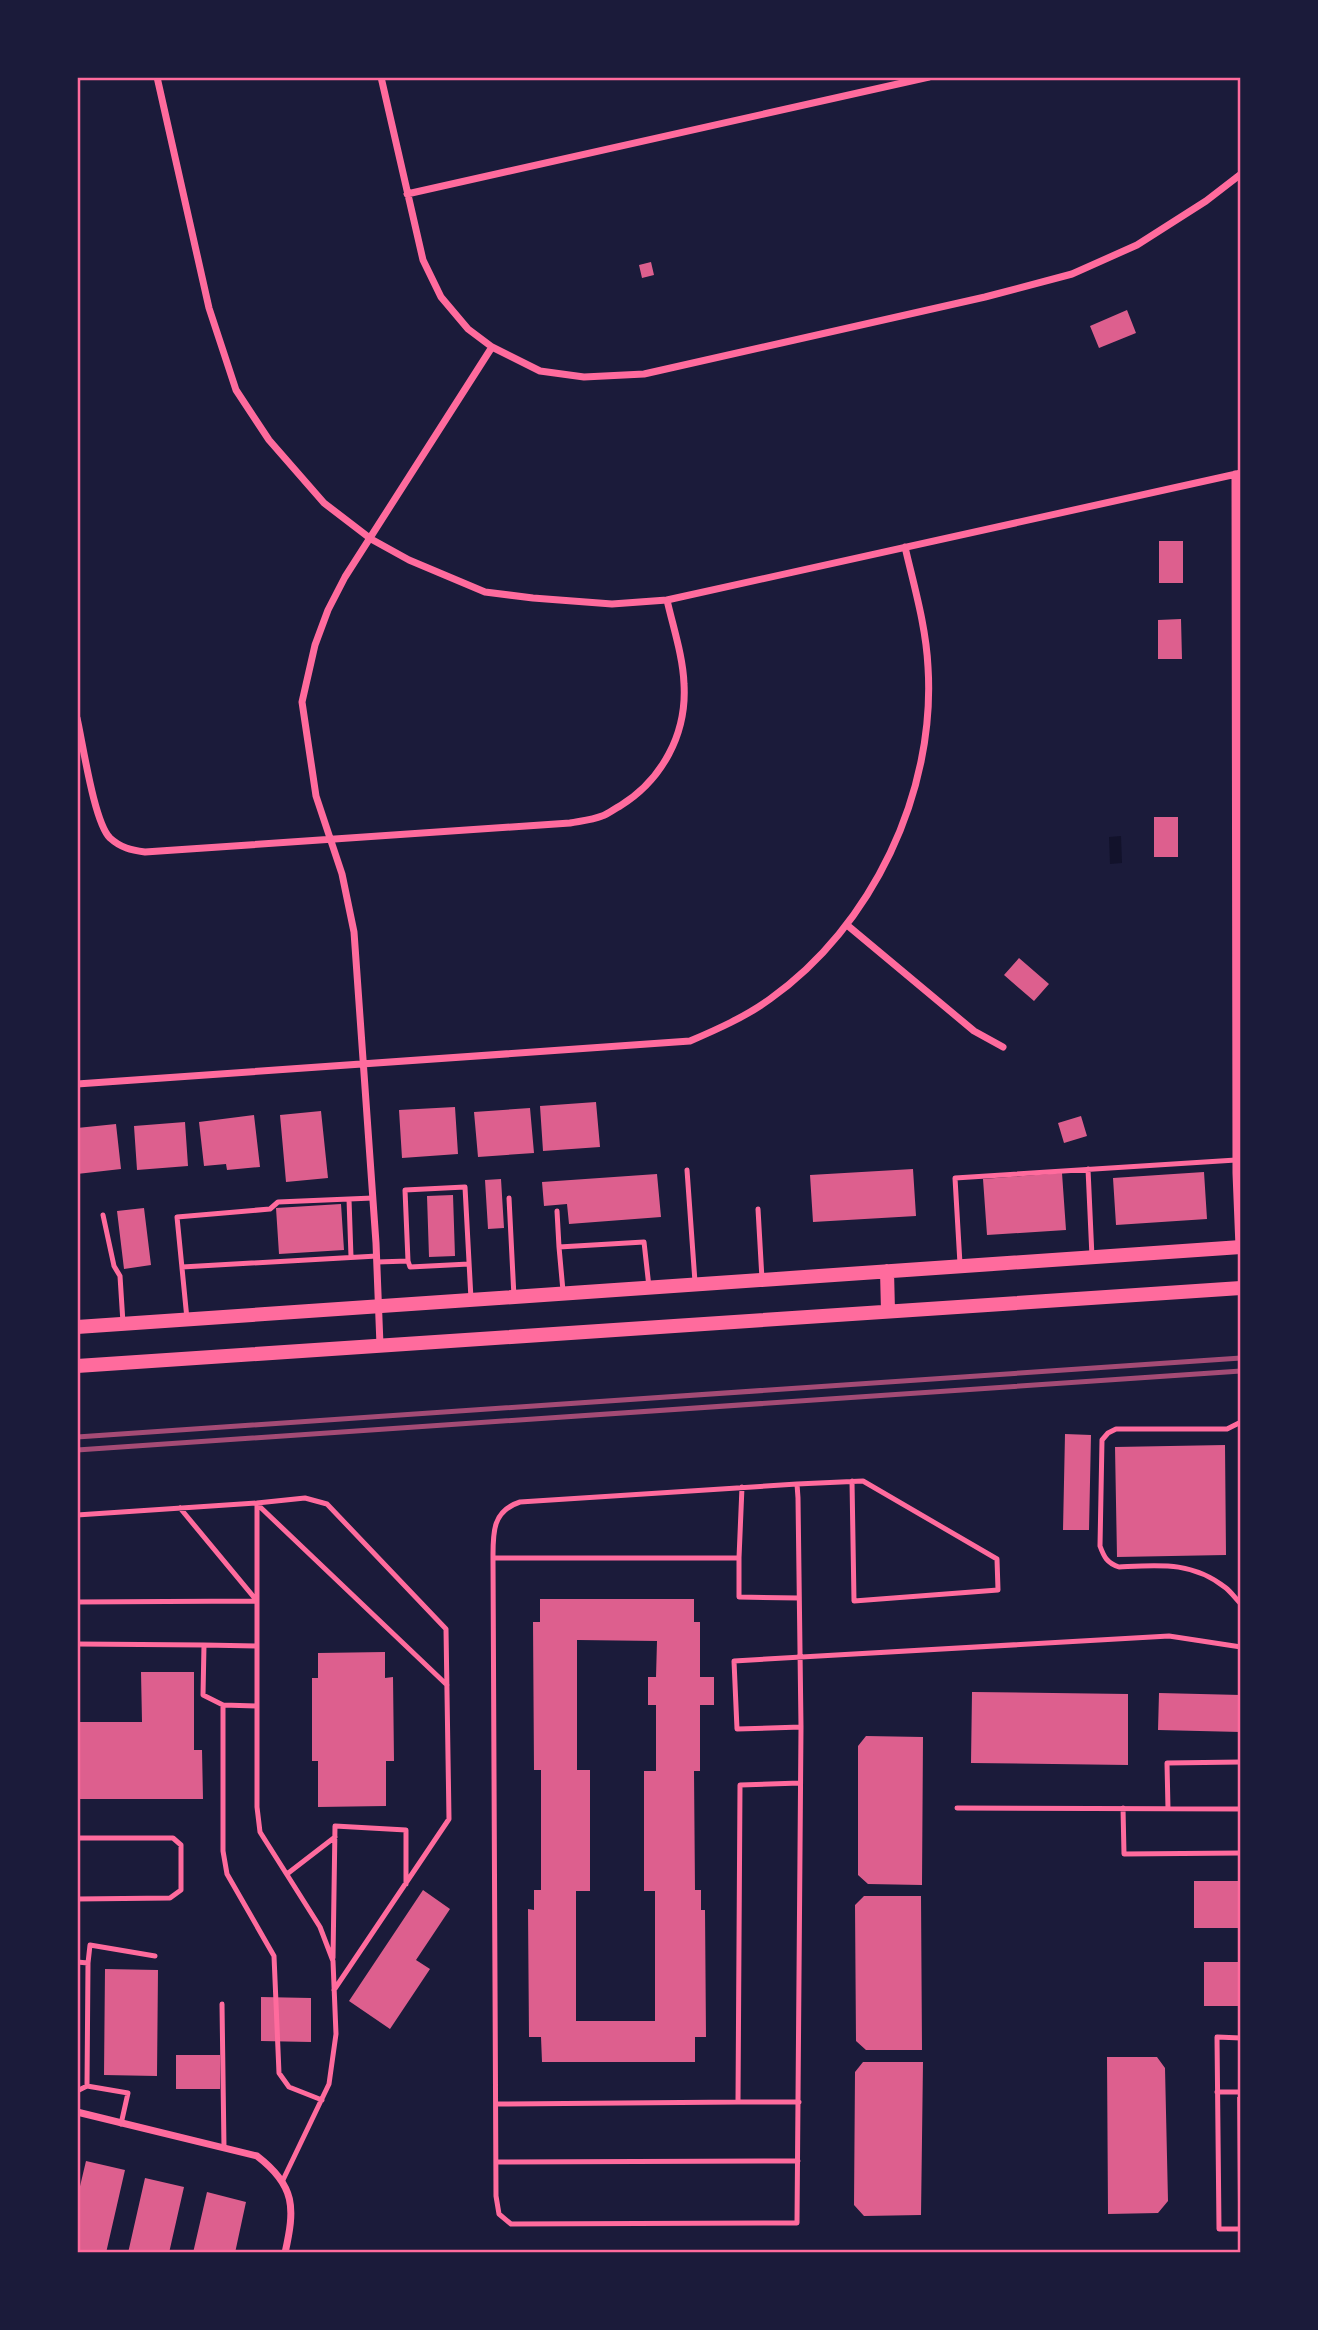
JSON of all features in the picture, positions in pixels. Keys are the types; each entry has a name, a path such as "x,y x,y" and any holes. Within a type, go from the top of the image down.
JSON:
{"main road":[{"path":"77,1327 1240,1247"},
{"path":"887,1271 888,1311"},
{"path":"77,1366 1241,1288"}],"street":[{"path":"157,77 209,308 236,390 269,440 324,503 371,539 409,560 485,592 612,604 667,600 1238,474 1236,1160 1240,1247"},
{"path":"381,77 423,260 431,279 454,314 468,329 492,347 540,370 584,377 644,374 985,298 1072,274 1137,246 1206,201 1241,174"},
{"path":"407,194 929,77"},
{"path":"380,1346 377,1259 354,932 347,893 316,796 303,702 315,645 328,610 345,577 492,347"},
{"path":"77,1084 690,1041 734,1022 770,999 807,969 846,925 873,887 892,851 908,806 926,722 928,665 905,547"},
{"path":"77,718 99,818 109,837 125,849 145,852 570,823 603,816 630,799 649,783 667,759 682,718 684,681 667,600"},
{"path":"846,925 974,1031 1003,1047"},
{"path":"77,2112 257,2156 274,2169 284,2184 292,2208 285,2253"}],"lane":[{"path":"960,1266 954,1178 1236,1160"},
{"path":"687,1170 696,1284"},
{"path":"1087,1170 1092,1257"},
{"path":"469,1264 410,1267 405,1190 465,1187 471,1300"},
{"path":"187,1319 177,1217 271,1209 278,1202 373,1198"},
{"path":"509,1198 514,1297"},
{"path":"349,1199 351,1257"},
{"path":"758,1209 762,1279"},
{"path":"556,1211 563,1293"},
{"path":"103,1215 114,1266 120,1276 123,1323"},
{"path":"559,1247 644,1242 649,1287"},
{"path":"182,1266 351,1257 408,1261"},
{"path":"1241,1422 1227,1429 1116,1429 1104,1436 1100,1546 1104,1557 1119,1567 1174,1565 1205,1574 1227,1589 1241,1604"},
{"path":"797,1484 801,1727 797,2223 511,2224 499,2214 496,2196 493,1558 497,1520 510,1506 520,1502 742,1487 863,1480 997,1559 998,1590 854,1601 852,1481"},
{"path":"742,1487 739,1597 799,1598"},
{"path":"77,1515 305,1499 327,1504 446,1629 449,1819 334,1990"},
{"path":"257,1503 257,1807 260,1832 320,1927 333,1961"},
{"path":"257,1503 447,1685"},
{"path":"180,1508 257,1601"},
{"path":"493,1558 739,1558"},
{"path":"77,1602 257,1601"},
{"path":"801,1727 737,1729 734,1661 1169,1636 1241,1647"},
{"path":"77,1644 257,1646"},
{"path":"204,1646 203,1695 223,1705 257,1706"},
{"path":"223,1705 223,1851 227,1874 274,1956 279,2073 289,2087 322,2100"},
{"path":"1168,1809 1167,1763 1241,1762"},
{"path":"738,2102 740,1785 800,1783"},
{"path":"957,1808 1241,1809"},
{"path":"1124,1808 1124,1854 1241,1853"},
{"path":"284,2184 329,2084 336,2034 333,1961 335,1826 406,1830 406,1884"},
{"path":"287,1874 335,1837"},
{"path":"77,1838 173,1838 181,1845 181,1890 170,1898 77,1899"},
{"path":"87,2086 90,1945 155,1956"},
{"path":"77,1962 88,1963"},
{"path":"222,2004 225,2148"},
{"path":"1241,2038 1217,2037 1219,2229 1241,2229"},
{"path":"77,2091 87,2086 128,2093 121,2124"},
{"path":"1217,2092 1241,2092"},
{"path":"496,2104 799,2102"},
{"path":"496,2162 798,2161"}],"shaded area":[{"path":"1121,836 1122,863 1110,864 1109,837"}],"building":[{"path":"651,262 654,275 642,278 639,265"},
{"path":"1127,310 1136,333 1099,348 1090,326"},
{"path":"1159,541 1183,541 1183,583 1159,583"},
{"path":"1181,619 1182,659 1158,659 1158,620"},
{"path":"1154,817 1178,817 1178,857 1154,857"},
{"path":"1019,958 1049,984 1034,1001 1004,975"},
{"path":"596,1102 600,1147 543,1151 540,1106"},
{"path":"455,1107 458,1154 402,1158 399,1110"},
{"path":"530,1108 534,1153 478,1157 474,1112"},
{"path":"321,1111 328,1178 286,1182 280,1115"},
{"path":"254,1115 260,1167 227,1170 226,1164 204,1166 199,1122"},
{"path":"1081,1116 1087,1136 1064,1143 1058,1123"},
{"path":"185,1122 188,1166 137,1170 134,1126"},
{"path":"116,1124 121,1169 77,1174 77,1128"},
{"path":"913,1169 916,1216 813,1222 810,1175"},
{"path":"1204,1172 1207,1219 1116,1225 1113,1178"},
{"path":"1062,1173 1066,1230 987,1235 983,1179"},
{"path":"657,1174 661,1217 569,1224 567,1204 544,1206 542,1182"},
{"path":"501,1179 504,1228 488,1229 485,1180"},
{"path":"453,1195 455,1256 429,1257 427,1196"},
{"path":"341,1204 344,1250 279,1254 276,1208"},
{"path":"144,1208 151,1265 124,1269 117,1211"},
{"path":"1065,1434 1091,1435 1089,1530 1063,1530"},
{"path":"1225,1445 1226,1555 1117,1557 1115,1447"},
{"path":"540,1599 694,1599 694,1622 700,1622 700,1677 714,1677 714,1705 700,1705 700,1771 694,1771 695,1890 701,1890 701,1910 705,1910 706,2037 695,2037 695,2062 542,2062 541,2037 529,2037 528,1909 534,1910 534,1890 541,1890 541,1770 534,1770 533,1622 540,1622","holes":["577,1640 657,1641 656,1677 648,1677 648,1705 656,1705 656,1771 644,1771 644,1891 655,1891 655,2021 576,2021 576,1891 590,1891 590,1770 577,1770"]},
{"path":"385,1652 385,1678 393,1677 394,1761 386,1761 386,1806 318,1807 318,1761 312,1761 312,1678 318,1678 318,1653"},
{"path":"141,1672 194,1672 194,1750 202,1750 203,1799 77,1799 77,1722 142,1722"},
{"path":"972,1692 1128,1694 1128,1765 971,1763"},
{"path":"1159,1693 1241,1695 1241,1732 1158,1730"},
{"path":"866,1736 923,1737 922,1885 868,1884 858,1875 858,1746"},
{"path":"1194,1881 1241,1881 1241,1928 1194,1928"},
{"path":"423,1890 450,1909 416,1960 430,1969 390,2029 349,2001"},
{"path":"864,1896 921,1896 922,2050 866,2050 856,2041 855,1905"},
{"path":"1204,1962 1241,1962 1241,2006 1204,2006"},
{"path":"105,1969 158,1970 157,2076 104,2075"},
{"path":"261,1997 311,1998 311,2042 261,2041"},
{"path":"176,2055 220,2055 220,2089 176,2089"},
{"path":"1107,2057 1157,2057 1165,2068 1168,2201 1158,2213 1108,2214"},
{"path":"863,2062 923,2062 921,2215 864,2216 854,2205 855,2072"},
{"path":"1237,2097 1241,2097 1241,2203 1238,2203"},
{"path":"86,2161 125,2170 106,2253 77,2253 77,2199"},
{"path":"145,2178 184,2187 169,2253 128,2253"},
{"path":"207,2192 246,2202 235,2253 193,2253"}],"railway":[{"path":"77,1437 1241,1358"},
{"path":"77,1450 1241,1371"}]}
